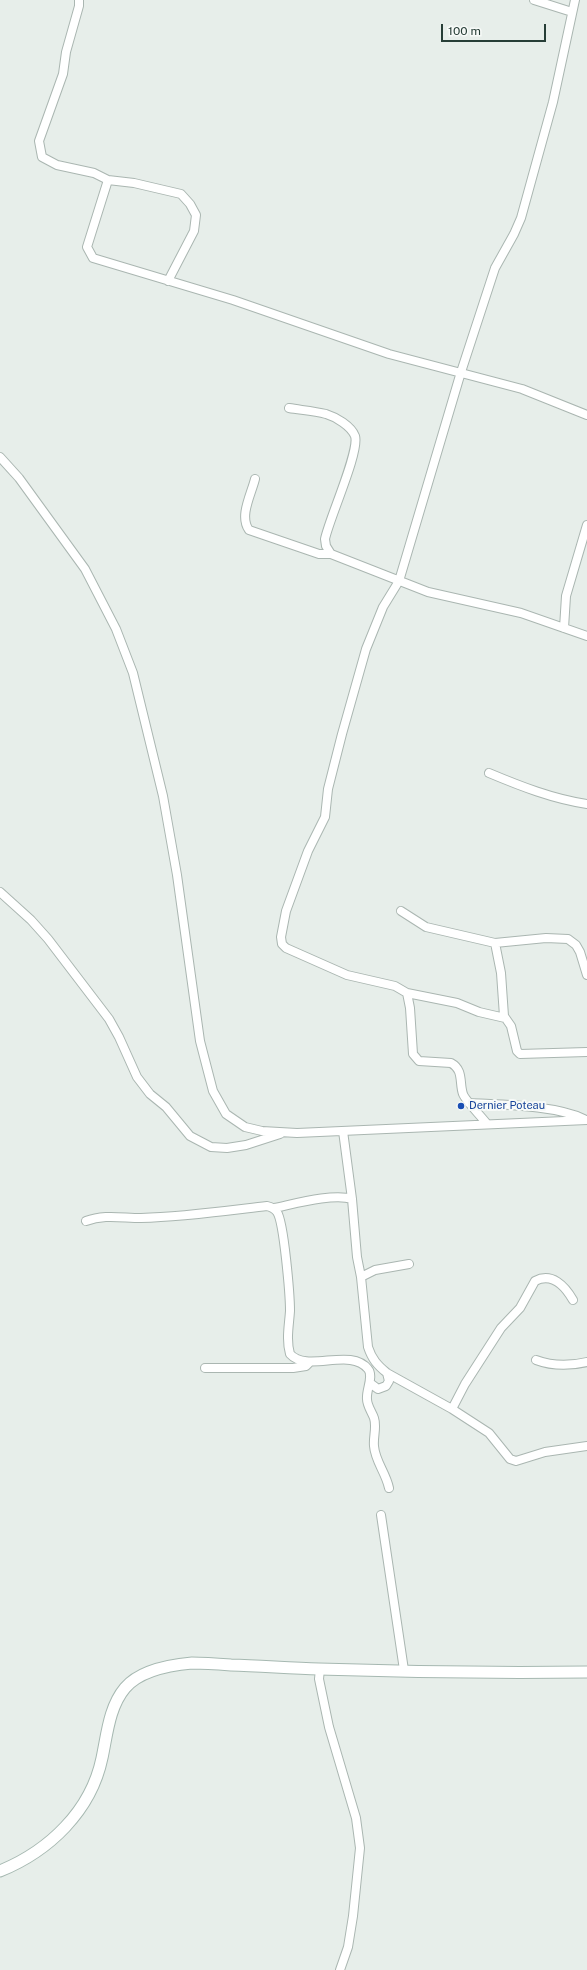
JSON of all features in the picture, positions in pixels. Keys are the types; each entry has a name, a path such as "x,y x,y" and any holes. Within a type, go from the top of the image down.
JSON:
{"street":[{"path":"79,0 79,6 66,52 63,74 39,141 40,152 46,161 56,165 94,173 108,180 134,183 180,194 190,204 196,215 194,231 168,281"},
{"path":"534,0 572,12"},
{"path":"505,1018 479,1012 457,1003 407,993 394,986 347,975 286,948 282,944 281,937 286,911 308,852 325,817 328,789 366,649 383,607 399,581 461,372 495,268 521,218 553,102 575,0"},
{"path":"108,180 88,241 88,251 94,258 100,261 233,300 389,354 522,389 587,415"},
{"path":"289,408 326,414 345,425 355,436 355,445 348,474 325,539 326,546 331,554"},
{"path":"0,457 19,478 85,569 116,629 131,667 163,796 177,875 200,1041 213,1091 226,1114 245,1127 262,1131 297,1133 587,1120 575,1114 548,1110 469,1103"},
{"path":"255,479 245,516 245,524 249,530 314,553 331,554 428,592 521,613 587,636"},
{"path":"564,628 566,596 587,525"},
{"path":"489,773 518,785 570,802 587,804"},
{"path":"0,892 31,920 48,939 109,1019 138,1077 150,1094 166,1108 190,1136 211,1147 227,1148 246,1145 287,1132"},
{"path":"401,911 426,927 495,943 546,938 568,939 576,945 580,952 587,975"},
{"path":"495,943 501,973 505,1018 511,1026 517,1051 520,1054 587,1052"},
{"path":"407,993 410,1008 413,1054 420,1061 451,1063 455,1065 461,1077 463,1094 487,1124"},
{"path":"343,1131 368,1347 371,1357 377,1366 386,1373 452,1409 489,1433 510,1459 516,1461 545,1452 587,1446"},
{"path":"86,1221 96,1217 156,1217 267,1206 274,1208 317,1200 352,1199"},
{"path":"274,1208 278,1213 281,1223 284,1248 290,1310 287,1331 289,1348 295,1359 310,1362 335,1360 356,1362 368,1368 370,1371 370,1383 366,1397 375,1419 374,1446 376,1458 387,1478 389,1488"},
{"path":"361,1277 375,1270 409,1264"},
{"path":"452,1409 465,1384 501,1328 520,1308 535,1281 544,1278 554,1280 568,1290 573,1300"},
{"path":"536,1360 553,1364 578,1364 587,1362"},
{"path":"205,1368 293,1368 306,1366 310,1362"},
{"path":"370,1371 377,1366"},
{"path":"370,1383 378,1389 384,1388 389,1381 386,1373"},
{"path":"380,1515 404,1670"},
{"path":"0,1871 15,1865 41,1848 61,1832 78,1813 93,1785 101,1762 116,1700 125,1687 136,1678 154,1670 193,1663 320,1669 587,1672"},
{"path":"320,1669 319,1679 329,1727 356,1818 360,1848 352,1924 348,1947 340,1970"}],"place":[{"name":"Dernier Poteau","path":"461,1106"}]}
